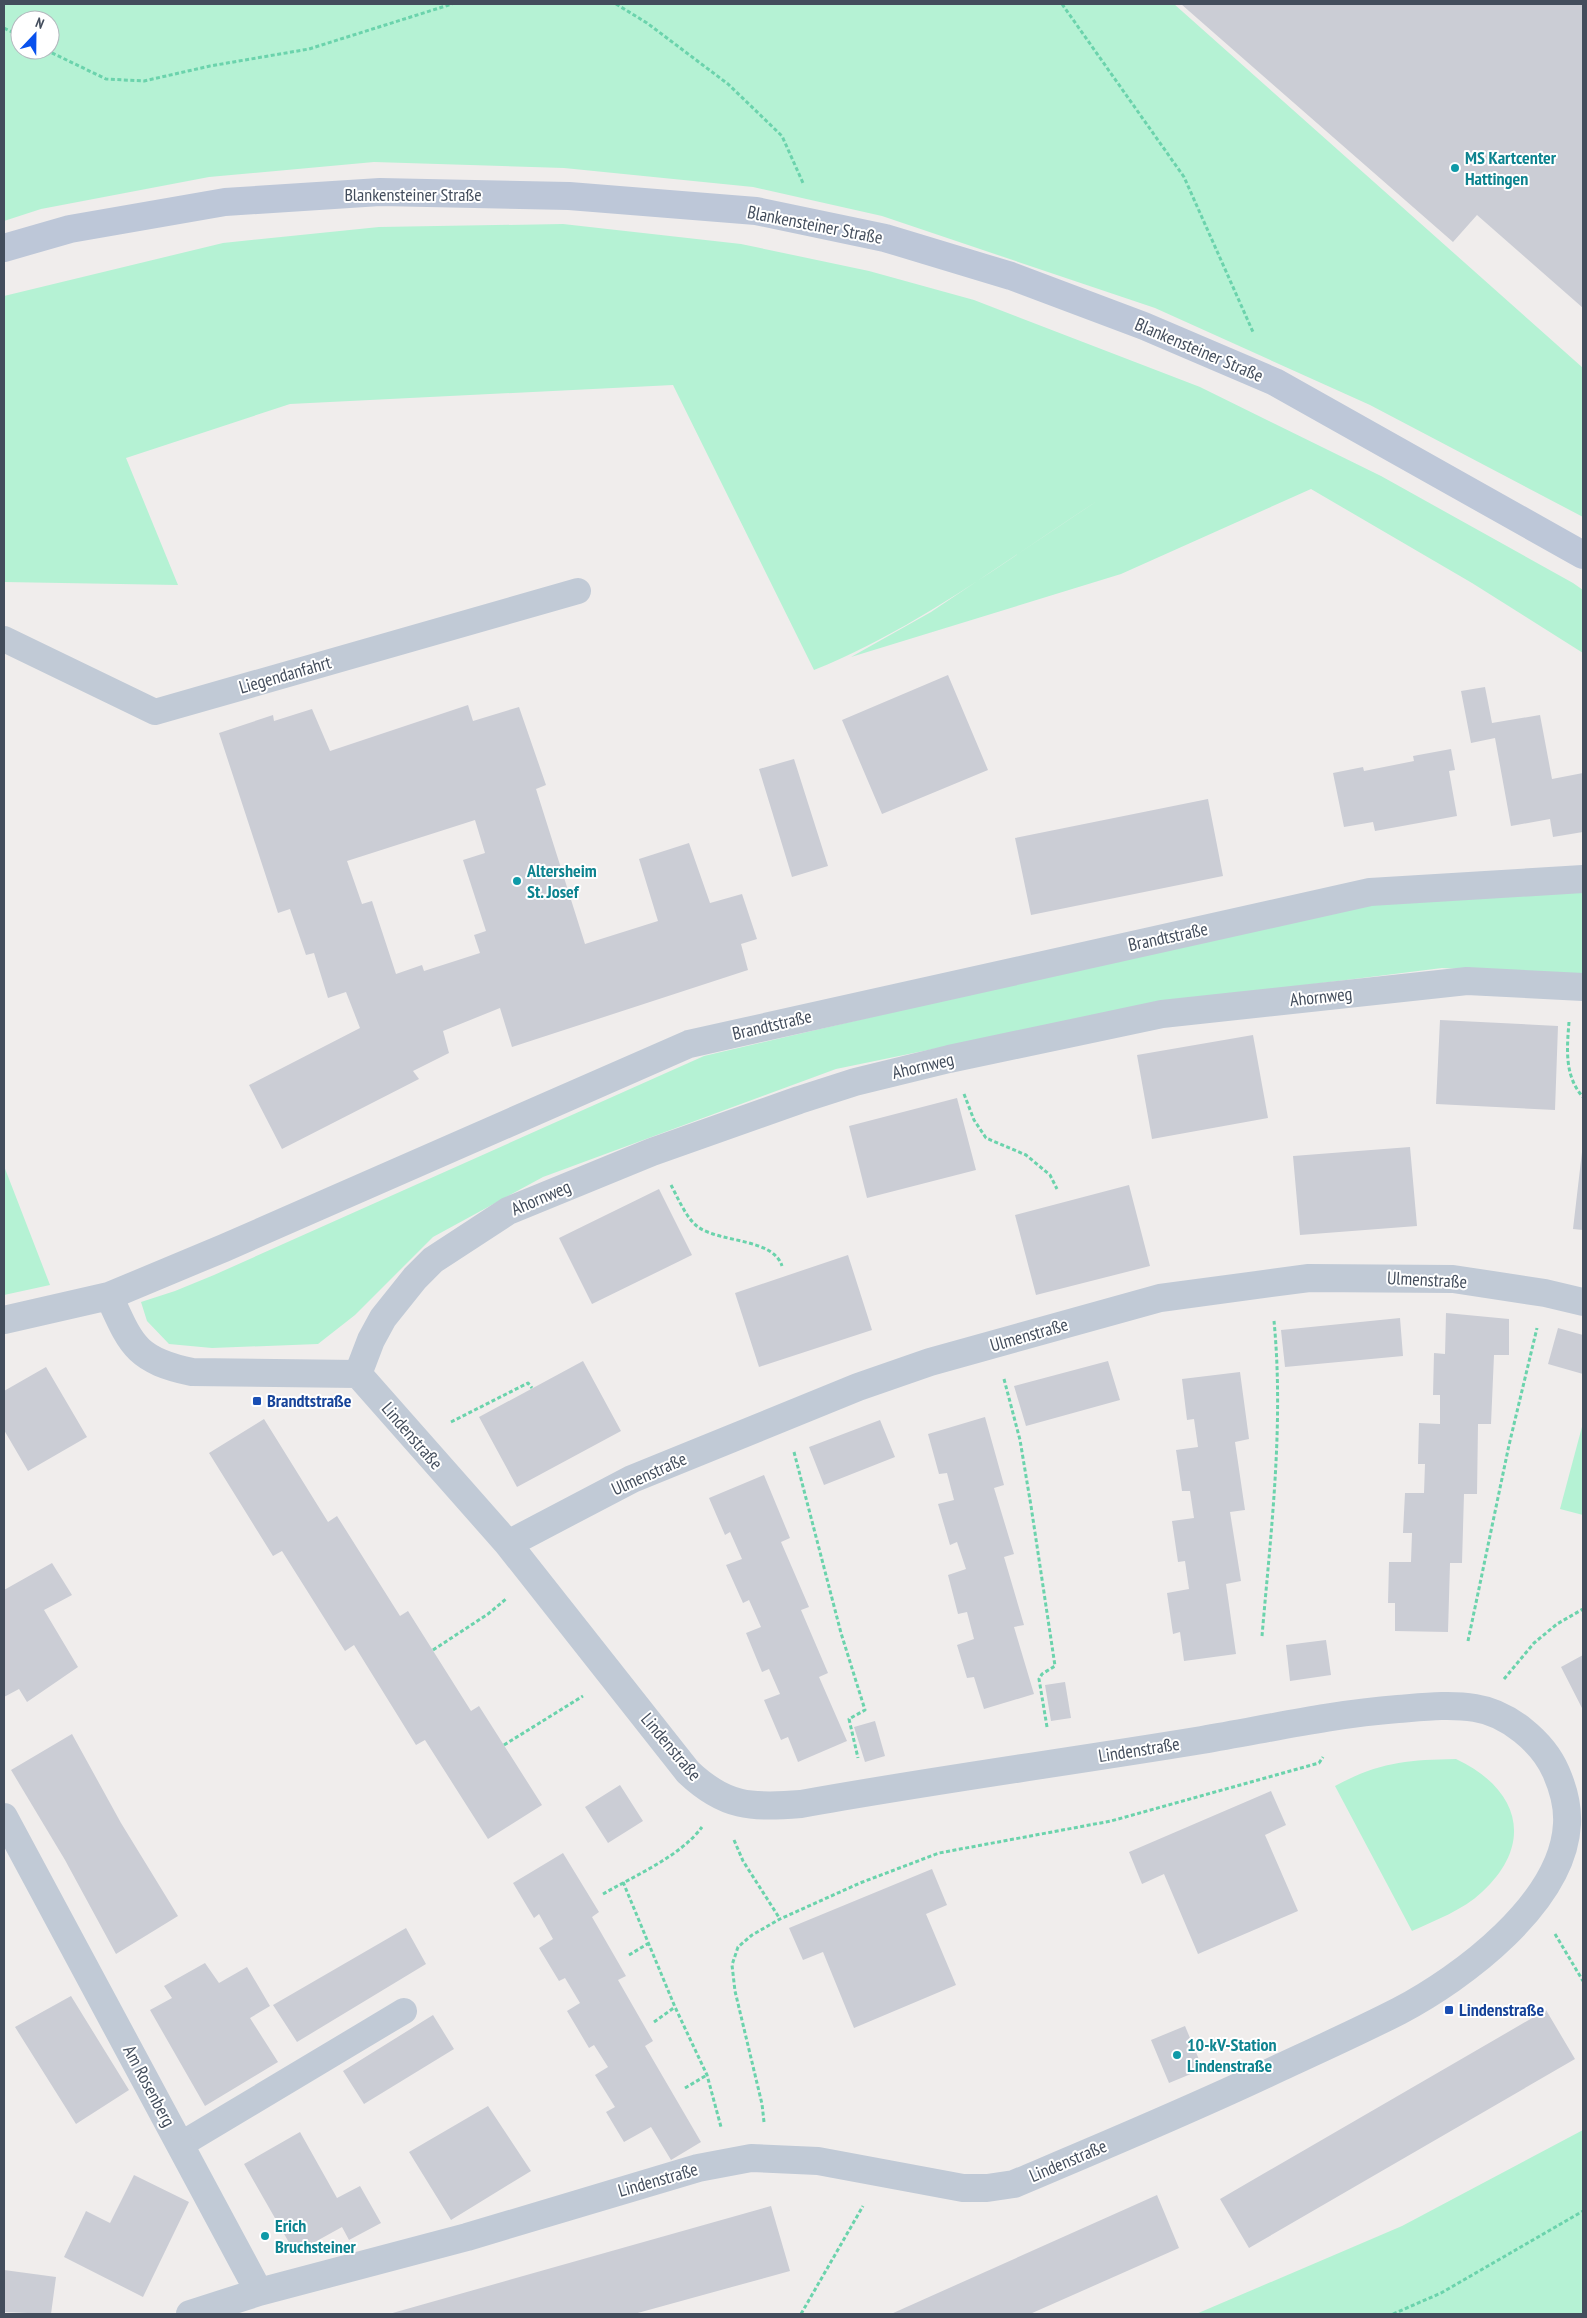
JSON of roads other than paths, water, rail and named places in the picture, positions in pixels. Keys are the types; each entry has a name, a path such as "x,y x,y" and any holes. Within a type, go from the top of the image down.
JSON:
{"main road":[{"name":"Blankensteiner Straße","path":"4,248 70,229 225,202 380,192 569,196 756,211 885,238 1010,276 1144,326 1275,382 1577,553"}],"street":[{"name":"Brandtstraße","path":"4,1320 109,1296 224,1248 689,1044 1370,892 1583,879"},
{"name":"Ahornweg","path":"358,1374 383,1318 433,1260 508,1211 652,1152 846,1085 949,1059 1162,1014 1467,981 1577,987"},
{"name":"Ulmenstraße","path":"508,1544 632,1479 858,1387 930,1362 1160,1298 1309,1278 1453,1279 1545,1293 1583,1302"},
{"path":"109,1296 130,1341 142,1353 157,1362 176,1369 192,1372 358,1374"},
{"name":"Lindenstraße","path":"259,2292 355,2268 714,2165 751,2158 818,2162 963,2188 986,2188 1014,2184 1215,2099 1401,2010 1465,1970 1505,1934 1535,1901 1559,1859 1566,1835 1567,1809 1563,1793 1552,1764 1539,1746 1524,1732 1503,1718 1480,1708 1448,1706 1353,1712 800,1804 766,1807 725,1798 688,1772 508,1544 358,1374"},
{"name":"Am Rosenberg","path":"4,1817 13,1847 180,2145 259,2292"},
{"path":"190,2314 259,2292"}],"lane":[{"name":"Liegendanfahrt","path":"4,639 155,712 578,591"},
{"path":"180,2145 404,2010"}],"place":[{"name":"MS Kartcenter Hattingen","path":"1455,168"},
{"name":"Altersheim St. Josef","path":"517,881"},
{"name":"Brandtstraße","path":"257,1401"},
{"name":"Lindenstraße","path":"1449,2010"},
{"name":"10-kV-Station Lindenstraße","path":"1177,2055"},
{"name":"Erich Bruchsteiner","path":"265,2236"}]}
